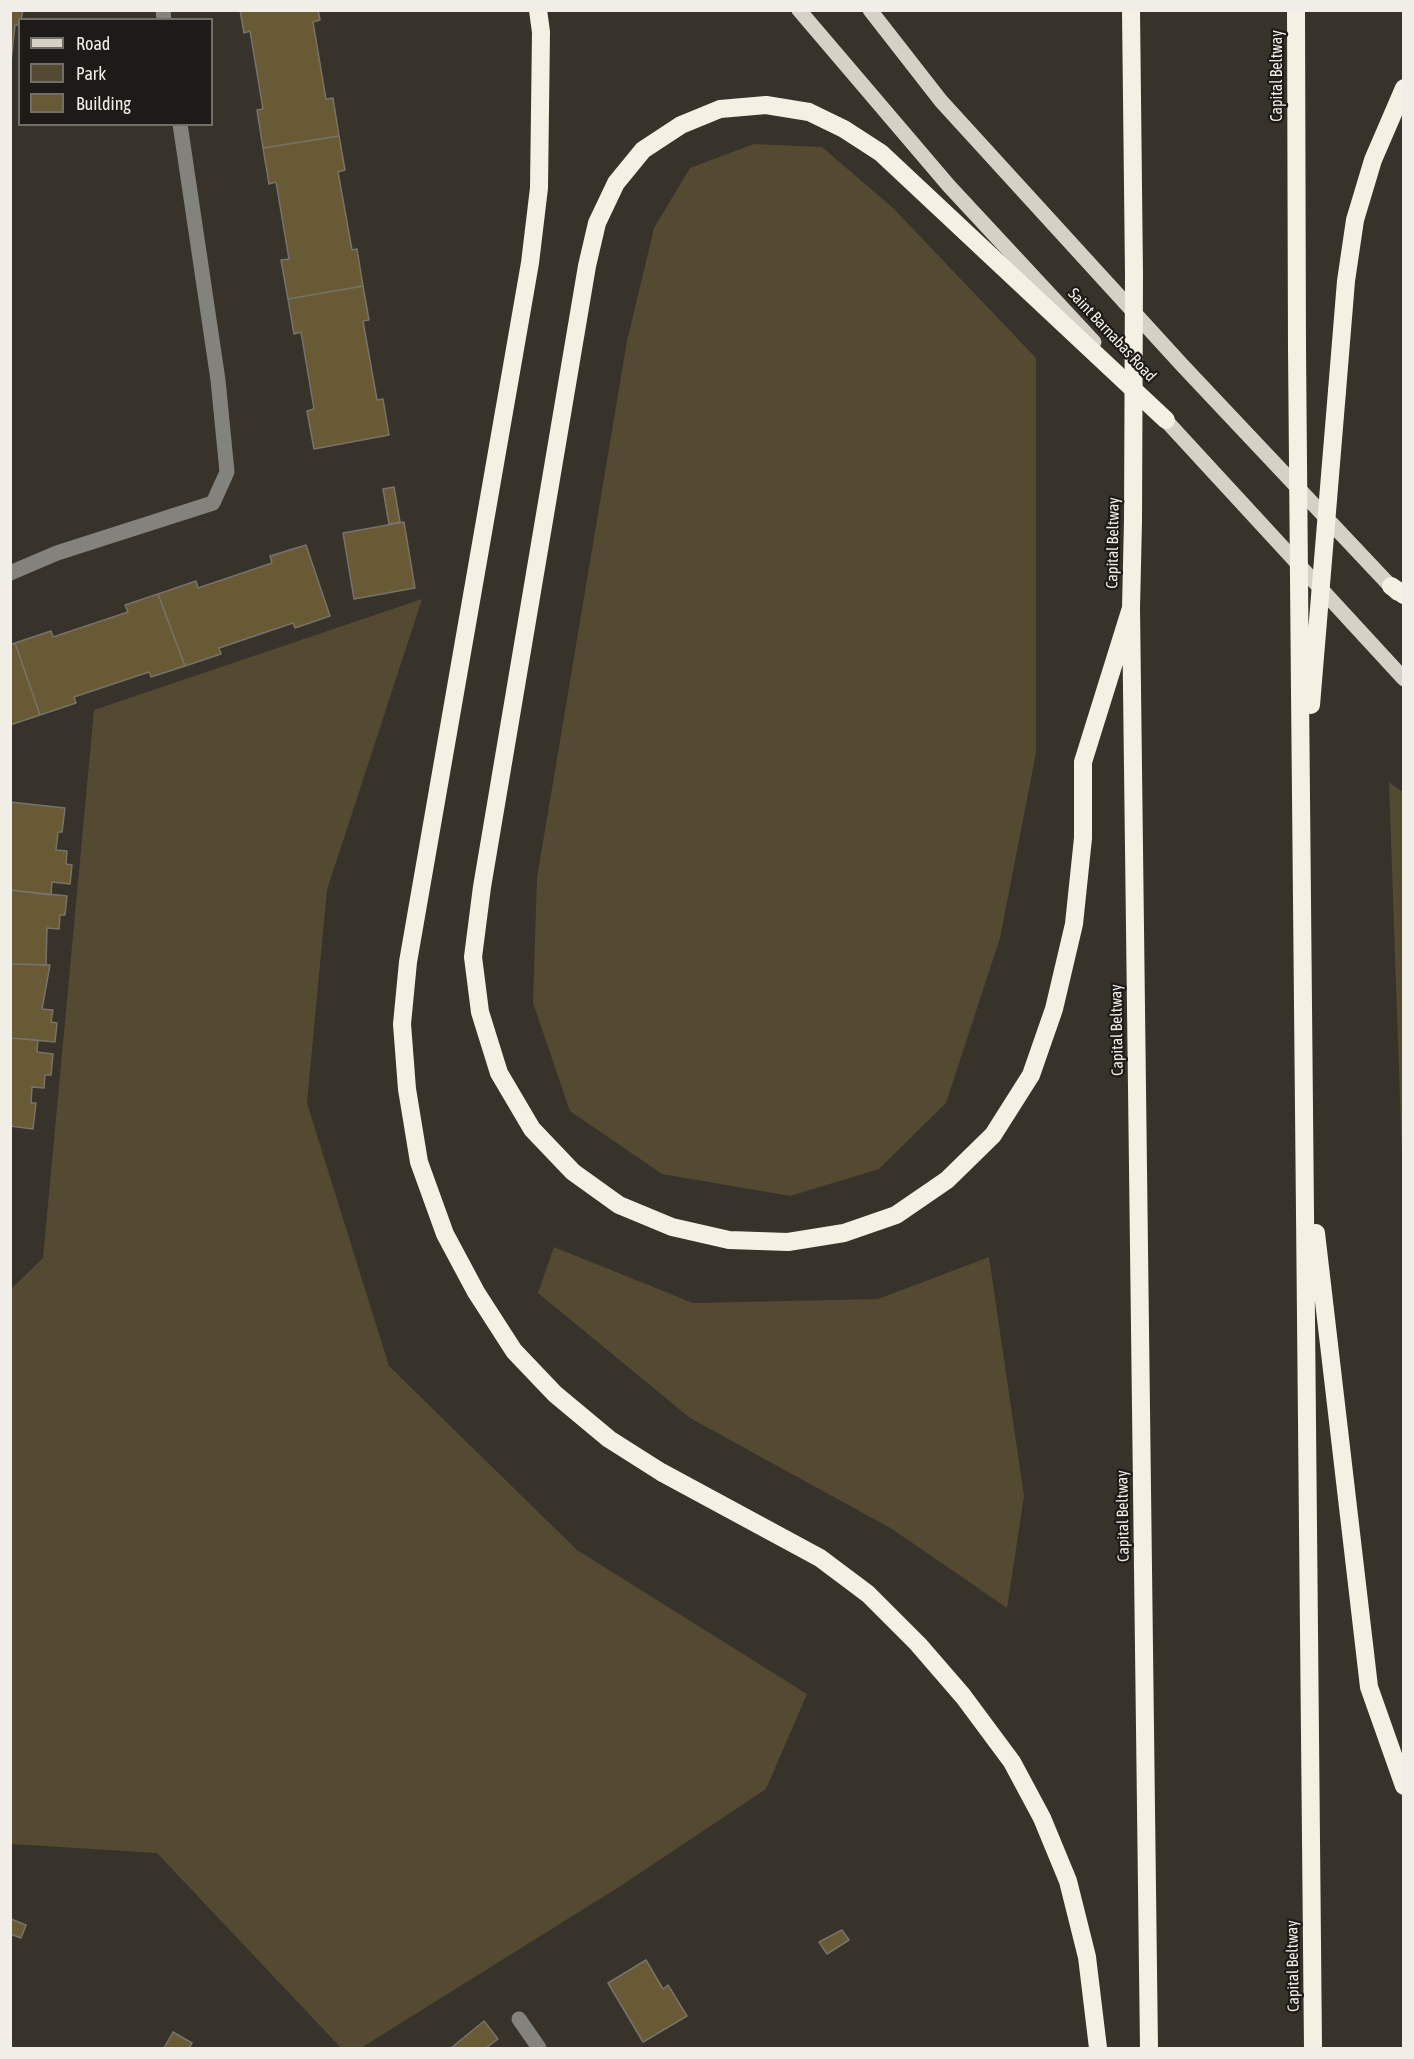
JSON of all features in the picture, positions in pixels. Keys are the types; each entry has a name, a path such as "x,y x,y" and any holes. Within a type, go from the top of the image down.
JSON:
{"highway":[{"path":"538,10 541,32 539,188 531,252 408,962 402,1024 407,1089 419,1162 446,1234 476,1292 514,1351 555,1394 609,1439 661,1472 820,1558 868,1594 918,1644 963,1696 1012,1762 1042,1818 1068,1881 1087,1957 1098,2049"},
{"name":"Capital Beltway","path":"1131,10 1133,521 1131,608 1149,2049"},
{"name":"Capital Beltway","path":"1296,10 1297,348 1306,699 1302,824 1313,2049"},
{"path":"1306,699 1346,281 1354,220 1372,160 1404,88"},
{"path":"1131,608 1083,762 1083,838 1074,924 1054,1009 1031,1074 1000,1125 993,1135 947,1180 896,1215 844,1233 788,1242 729,1240 672,1227 619,1204 573,1172 532,1129 499,1073 480,1012 473,957 482,887 587,266 597,223 611,193 643,150 681,125 720,108 766,105 798,110 809,112 844,129 881,153 1166,420"},
{"path":"1304,1134 1369,1687 1387,1744 1404,1786"}],"main road":[{"name":"Saint Barnabas Road","path":"799,10 949,186 1404,679"},
{"name":"Saint Barnabas Road","path":"870,10 949,110 1399,594"}],"street":[{"path":"10,573 57,553 213,503 227,472 218,380 180,126"},
{"path":"519,2019 539,2049"}],"green space":[{"path":"754,144 822,147 893,208 1036,358 1036,753 1000,938 946,1103 879,1169 790,1196 662,1174 570,1111 533,1003 537,878 627,341 654,228 690,168"},
{"path":"422,599 327,890 307,1103 389,1366 577,1550 807,1694 766,1789 619,1887 361,2048 341,2048 157,1853 11,1844 11,1289 43,1258 94,710"},
{"path":"1389,782 1404,793 1403,1186"},
{"path":"554,1247 693,1303 878,1299 989,1257 1024,1496 1007,1608 892,1529 690,1418 538,1293"}],"building":[{"path":"10,10 23,10 21,18 18,18 18,25 15,25 10,71"},
{"path":"240,10 318,10 320,20 313,22 326,99 333,98 339,136 263,148 257,110 263,109 250,31 244,33"},
{"path":"339,136 345,170 338,172 352,250 357,249 363,286 288,299 281,260 289,259 276,182 269,184 263,148"},
{"path":"363,286 369,320 363,321 377,400 383,399 389,435 314,449 307,411 314,409 301,332 294,334 288,299"},
{"path":"394,487 400,522 389,524 383,489"},
{"path":"404,522 415,588 354,599 343,533"},
{"path":"306,545 330,616 295,628 293,623 219,648 221,654 185,666 158,594 196,581 198,588 272,563 270,556"},
{"path":"158,594 185,666 151,677 149,672 74,697 76,703 40,715 15,643 51,631 53,637 128,612 125,605"},
{"path":"15,643 40,715 10,725 10,645"},
{"path":"10,802 65,808 62,832 58,832 56,850 67,851 66,864 72,865 70,884 52,882 51,895 10,890"},
{"path":"10,890 67,896 65,915 60,915 59,929 47,928 46,965 10,964"},
{"path":"10,964 50,965 42,1009 53,1010 51,1022 57,1023 55,1042 10,1038"},
{"path":"10,1038 38,1040 37,1052 53,1054 51,1075 45,1075 44,1088 32,1087 31,1103 36,1103 33,1129 10,1126"},
{"path":"11,1919 26,1925 21,1938 10,1934"},
{"path":"842,1930 849,1940 827,1954 819,1942"},
{"path":"646,1960 663,1989 668,1985 687,2016 643,2042 608,1983"},
{"path":"484,2021 498,2039 486,2048 451,2048"},
{"path":"173,2032 192,2043 189,2048 164,2048"}]}
